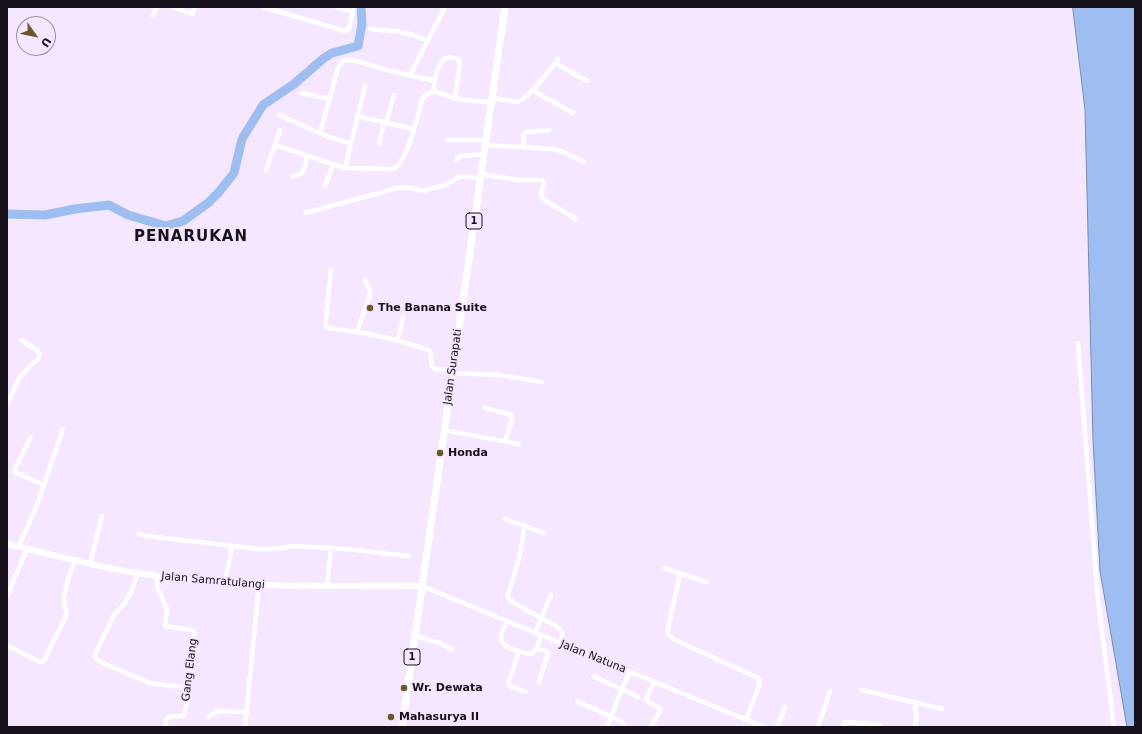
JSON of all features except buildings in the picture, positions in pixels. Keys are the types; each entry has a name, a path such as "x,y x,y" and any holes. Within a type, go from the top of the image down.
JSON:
{"highway":[{"name":"Jalan Surapati","path":"402,727 505,7"}],"main road":[{"name":"Jalan Samratulangi","path":"7,544 90,564 138,573 225,583 259,585 422,586"}],"street":[{"path":"153,16 156,7"},
{"path":"173,7 192,14 195,7"},
{"path":"264,7 345,30 349,28 353,9 336,7"},
{"path":"410,74 428,41 443,7"},
{"path":"370,29 402,32 428,41"},
{"path":"433,91 438,66 442,61 449,58 455,58 460,60 460,64 455,98"},
{"path":"320,133 338,68 344,60 356,61 435,81"},
{"path":"275,145 345,168 396,169 401,162 414,129 422,99 433,91 461,100 518,102 526,98 556,61 587,81"},
{"path":"345,168 365,86"},
{"path":"532,90 573,113"},
{"path":"302,93 330,99"},
{"path":"379,144 394,94"},
{"path":"280,115 336,140 351,143"},
{"path":"357,116 414,129"},
{"path":"266,170 280,130"},
{"path":"524,148 523,135 526,132 549,130"},
{"path":"447,140 486,142 524,148 553,149 584,162"},
{"path":"457,160 461,156 484,154"},
{"path":"293,176 302,174 307,156"},
{"path":"325,186 333,164"},
{"path":"305,214 401,187 422,191 446,185 460,176 481,176 518,180 542,180 544,182 541,195 543,199 576,219"},
{"path":"331,270 325,324 329,328 388,338 428,350 430,352 432,366 435,370 499,375 542,382"},
{"path":"357,332 371,291 365,280"},
{"path":"398,341 403,317"},
{"path":"7,402 20,377 38,359 39,356 39,352 37,350 21,340"},
{"path":"1078,343 1098,600 1114,727"},
{"path":"485,408 512,415 505,442"},
{"path":"18,547 36,508 62,429"},
{"path":"444,430 519,444"},
{"path":"31,438 14,472 44,485"},
{"path":"90,564 102,516"},
{"path":"504,519 544,533"},
{"path":"524,526 520,555 508,597 510,601 562,630 563,635 560,643"},
{"path":"139,534 259,549 295,546 409,556"},
{"path":"225,583 232,546"},
{"path":"7,596 27,549"},
{"path":"327,586 331,549"},
{"path":"7,645 38,661 44,661 67,614 64,600 67,584 75,560"},
{"path":"664,568 706,582"},
{"path":"138,573 128,598 114,615 95,654 95,658 149,683 190,688"},
{"path":"680,574 667,633 673,639 758,678 760,683 746,720"},
{"name":"Gang Elang","path":"158,576 157,587 167,609 165,626 191,630 194,632 190,688 183,715 169,717 166,720 165,727"},
{"path":"246,727 259,585"},
{"name":"Jalan Natuna","path":"422,586 764,727"},
{"path":"535,633 551,595"},
{"path":"507,621 502,632 501,641 506,647 532,654 541,635"},
{"path":"415,636 440,643 452,650"},
{"path":"536,648 548,653 540,682"},
{"path":"519,651 508,684 526,692"},
{"path":"607,727 630,672"},
{"path":"593,676 638,697"},
{"path":"651,727 661,710 646,700 654,682"},
{"path":"862,690 942,709"},
{"path":"818,727 830,691"},
{"path":"577,701 624,723"},
{"path":"916,703 915,709 917,716 917,727"},
{"path":"777,727 785,707"},
{"path":"208,717 218,711 247,712"},
{"path":"843,727 844,723 847,722 879,725"}],"water":[{"path":"1073,7 1135,7 1135,727 1127,727 1100,571 1093,440 1085,110"}],"waterway":[{"path":"7,214 45,215 75,209 109,205 128,215 166,226 183,221 208,203 234,173 242,139 263,105 294,84 332,53 358,46 362,24 361,7"}],"place":[{"name":"The Banana Suite","path":"370,308"},
{"name":"Honda","path":"440,453"},
{"name":"Wr. Dewata","path":"404,688"},
{"name":"Mahasurya II","path":"391,717"}],"district":[{"name":"PENARUKAN","path":"191,237"}]}
